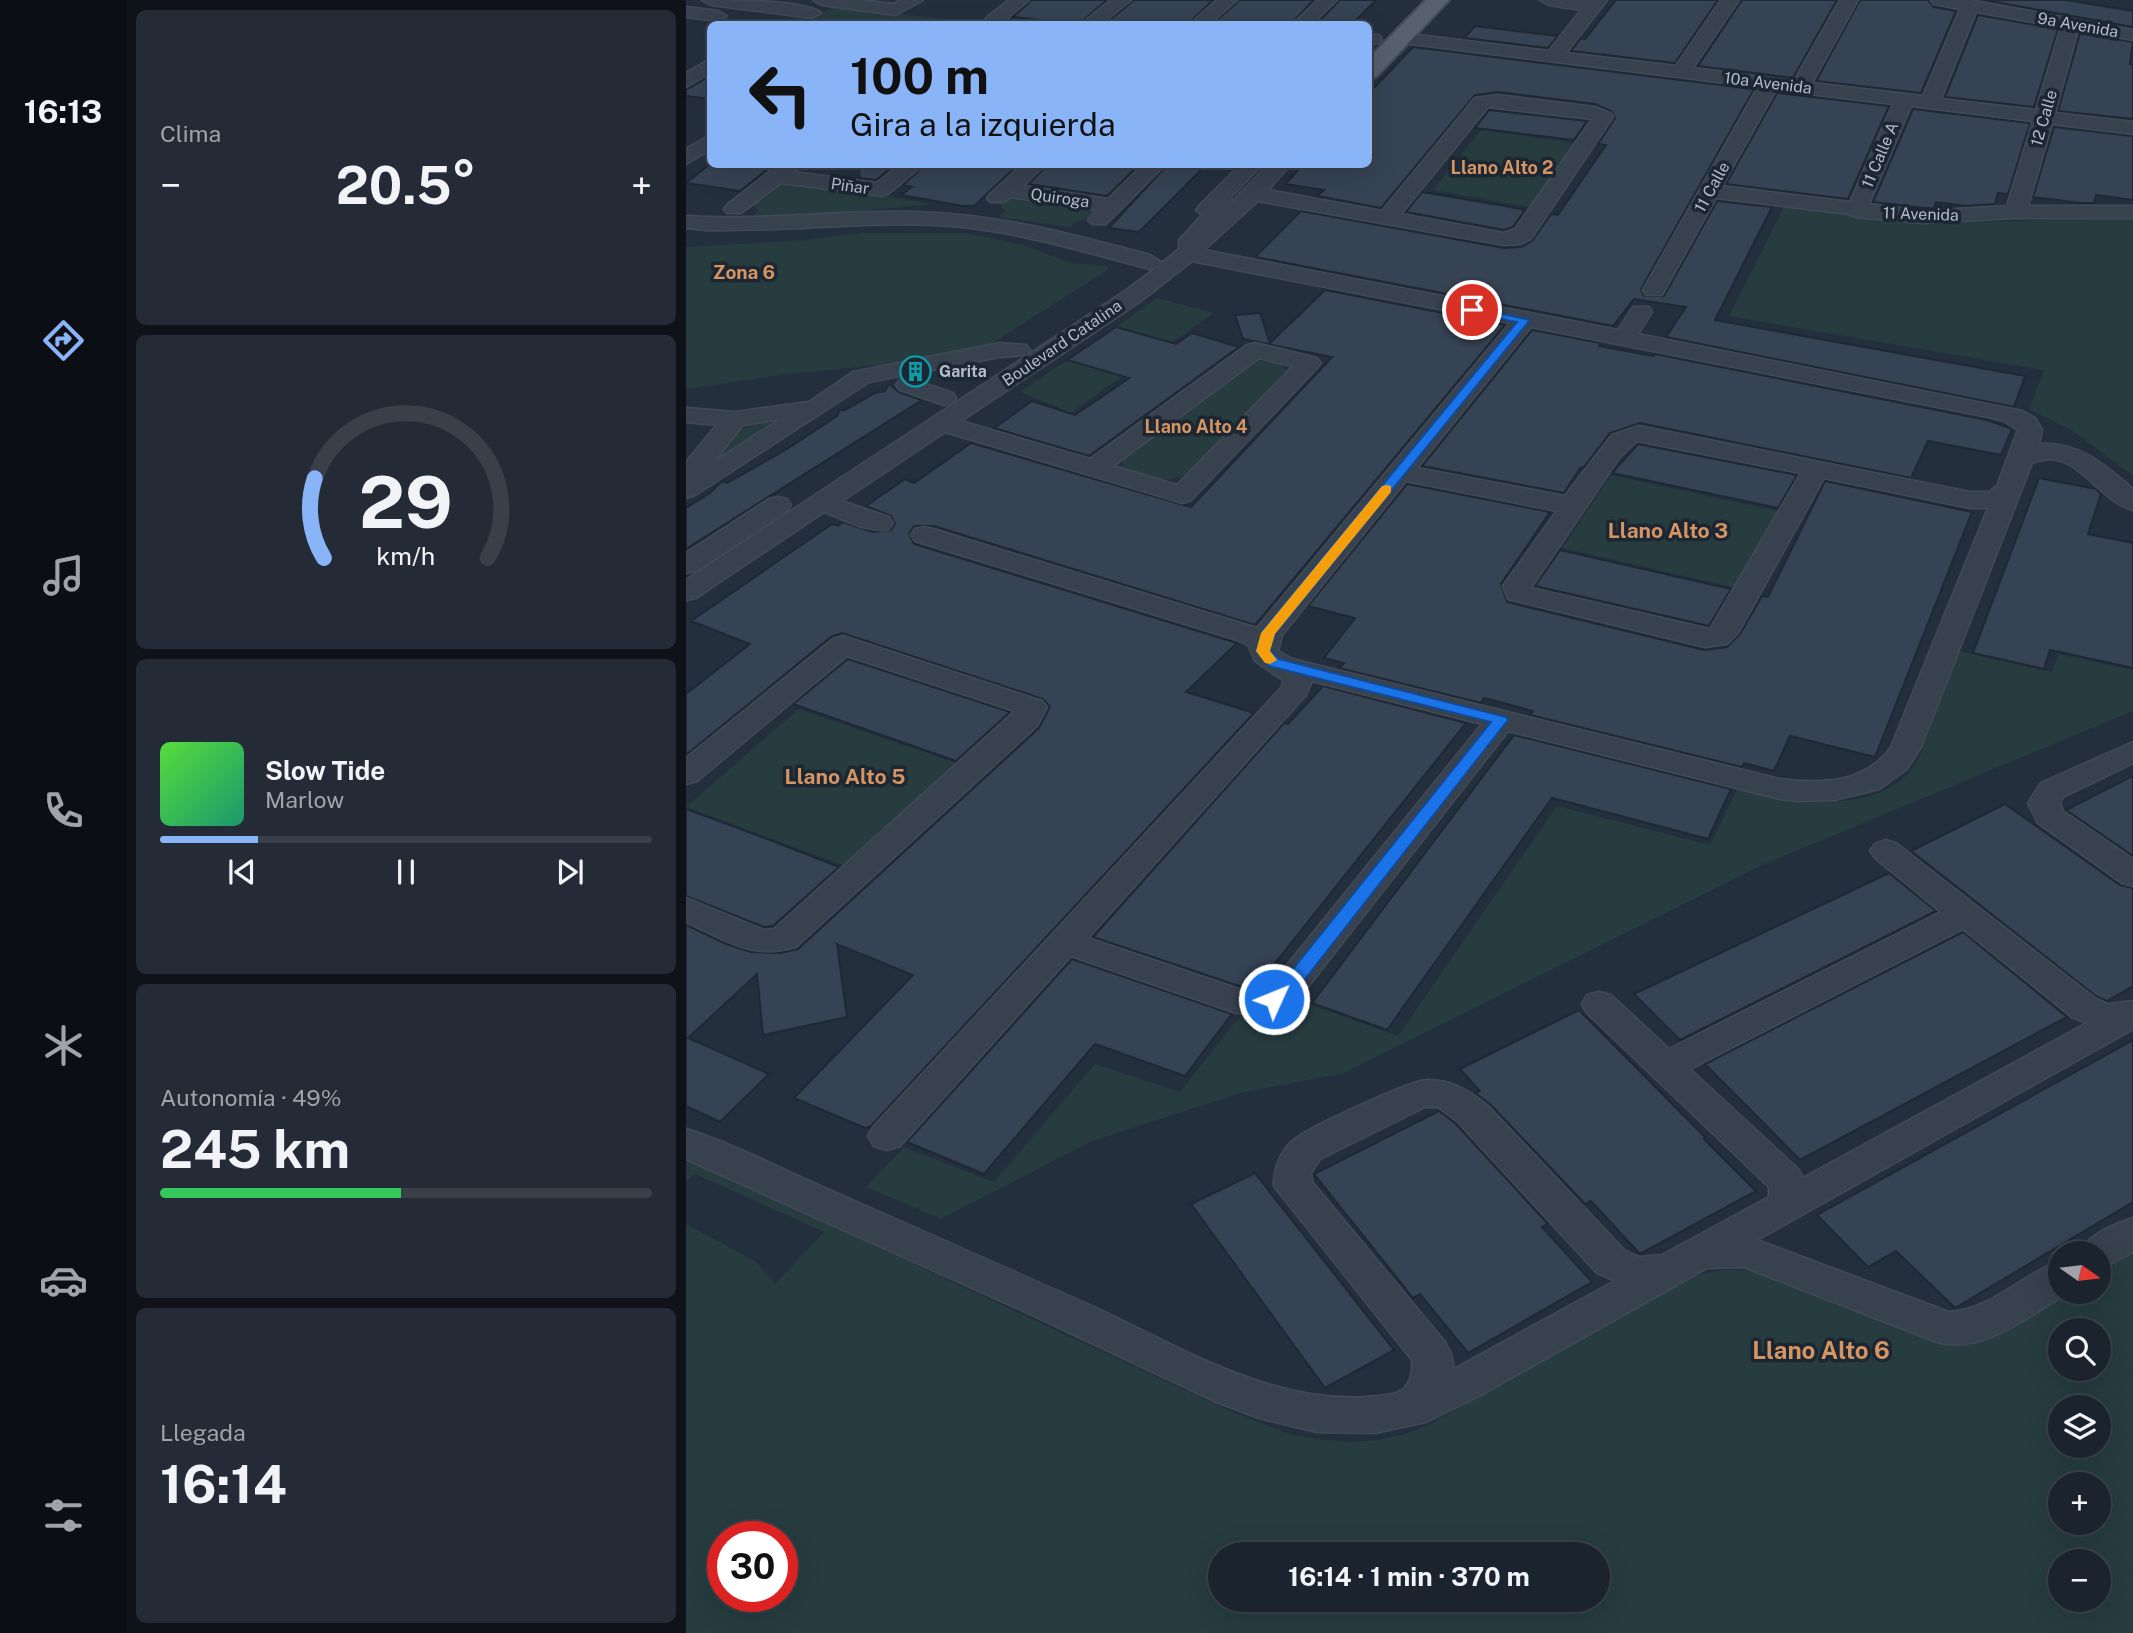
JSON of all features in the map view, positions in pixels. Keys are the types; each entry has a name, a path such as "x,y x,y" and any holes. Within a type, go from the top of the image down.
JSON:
{"main road":[{"path":"1372,38 1413,0"},
{"path":"1372,68 1438,0"}],"street":[{"path":"686,11 703,0"},
{"path":"686,11 715,18 821,5 896,10 914,0"},
{"path":"993,21 1020,0"},
{"path":"1094,21 1122,0"},
{"path":"1203,21 1228,0"},
{"path":"1305,21 1328,0"},
{"path":"1549,0 1596,3"},
{"path":"1681,72 1730,0"},
{"path":"1800,87 1849,0"},
{"name":"9a Avenida","path":"1940,0 2133,35"},
{"path":"1553,57 1596,3"},
{"path":"797,21 821,5"},
{"path":"1929,104 1970,6"},
{"path":"686,27 746,12 754,15 751,21"},
{"name":"12 Calle","path":"2016,212 2071,24"},
{"name":"10a Avenida","path":"1402,38 2133,128"},
{"path":"686,81 707,67"},
{"name":"11 Calle","path":"1654,290 1770,83"},
{"name":"11 Calle A","path":"1856,211 1904,100"},
{"path":"1255,194 1504,239 1520,237 1603,117 1595,113 1498,101 1482,102 1388,217"},
{"path":"686,158 707,143"},
{"name":"Piñar","path":"734,209 785,170 881,190 909,168"},
{"name":"Quiroga","path":"986,208 1031,168"},
{"name":"Quiroga","path":"1095,223 1152,168"},
{"name":"Boulevard Catalina","path":"686,565 919,379 1018,350 1150,262 1249,168"},
{"name":"Boulevard Catalina","path":"686,592 1133,296 1190,254 1255,194 1278,168"},
{"name":"Quiroga","path":"1006,190 1114,206"},
{"name":"11 Avenida","path":"1710,191 1856,211 1924,217 2016,212 2133,212"},
{"path":"1221,195 1222,207 1190,240 1190,254 1990,410 2020,419 2051,436 2133,502"},
{"path":"686,222 754,225 889,217 953,219 1014,226 1074,238 1150,262"},
{"path":"1624,338 1641,312"},
{"path":"1272,655 1268,633 1525,320"},
{"path":"686,490 819,406 861,376 875,374 919,379 1000,350 1018,350"},
{"path":"942,423 1182,495 1309,363 1255,351 1094,468"},
{"path":"686,415 735,419 819,406"},
{"path":"686,478 735,419"},
{"path":"1272,655 1501,720 1780,789 1821,792 1870,782 1889,771 1906,747 2021,458 2030,430 2020,419"},
{"path":"1816,469 1724,633 1717,638 1705,638 1518,593 1517,586 1617,443 1632,433 1816,469 1970,500 1995,500 2009,489"},
{"path":"2021,458 2033,451 2046,450 2081,459"},
{"path":"1401,472 1556,503 1569,504 1579,499"},
{"path":"821,502 880,523"},
{"path":"887,1136 1296,689 1298,678 1272,655 1259,639 1247,634 924,535"},
{"path":"686,774 843,645 1032,707 1026,720 784,939 775,942 756,940 686,909"},
{"path":"1065,942 1236,1002 1251,1004 1274,999 1292,984 1501,720"},
{"path":"2133,751 2052,790 2044,803 2049,816 2133,875"},
{"path":"1886,851 2084,1008 2105,1016 2130,1014"},
{"path":"1665,1066 1965,914"},
{"path":"1599,1004 1784,1179 1789,1192 1788,1199 1779,1211"},
{"path":"686,1143 929,1250 1247,1396 1315,1414 1352,1418 1411,1409 1453,1390 2130,1014"},
{"path":"1411,1409 1430,1387 1433,1374 1431,1354 1293,1186 1292,1172 1307,1149 1419,1094 1452,1096 1476,1117 1611,1262 1636,1273 1685,1263 1721,1250 1747,1252 1926,1322 1960,1330 1981,1325 2048,1284"},
{"path":"2111,1246 2133,1233"}],"green space":[{"path":"833,6 839,6 957,21 811,21"},
{"path":"1481,130 1574,143 1530,207 1433,190"},
{"path":"792,181 933,204 760,221 748,219 759,211 753,205 782,183"},
{"path":"1009,196 1096,209 1070,227 999,217 1006,211 999,204"},
{"path":"1784,207 1876,219 1940,223 2133,218 2133,476 2073,431 2029,409 2044,370 1729,316"},
{"path":"863,233 966,233 1026,246 1071,263 1107,266 1109,269 989,345 878,365 780,375 686,389 686,247 808,240"},
{"path":"1157,298 1214,313 1171,343 1116,327"},
{"path":"1067,360 1123,376 1071,413 1020,392"},
{"path":"1256,360 1282,364 1286,370 1190,472 1174,478 1146,477 1122,464 1123,458"},
{"path":"791,420 707,471 734,434 751,426"},
{"path":"1611,475 1782,512 1740,589 1562,548"},
{"path":"1959,651 2052,672 2059,654 2133,670 2133,711 1760,866 1344,1073 1244,1092 1092,1141 941,1219 866,1187 904,1147 994,1182 1095,1064 1180,1092 1240,1016 1271,1015 1300,1001 1398,1036 1557,806 1710,845 1737,790 1781,798 1831,802 1878,793 1898,782 1917,762"},
{"path":"799,709 956,763 845,866 686,807"},
{"path":"686,1158 1232,1412 1293,1435 1349,1442 1378,1440 1429,1425 1686,1280 1705,1274 1733,1270 1762,1272 1969,1343 1996,1335 2048,1300 2048,1304 2111,1304 2111,1264 2133,1250 2133,1633 686,1633 686,1224 755,1261 775,1284 824,1232 695,1174 686,1182"}],"building":[{"path":"1032,0 1107,0 1082,21 1013,17"},
{"path":"1134,0 1213,0 1191,21 1109,21"},
{"path":"1240,0 1314,0 1294,21 1216,21"},
{"path":"1340,0 1376,0 1355,21 1319,21"},
{"path":"1616,0 1718,0 1675,63 1571,51 1581,38 1585,39"},
{"path":"1742,0 1837,0 1793,78 1698,66"},
{"path":"1860,0 1928,0 1934,7 1956,11 1921,93 1816,81"},
{"path":"1984,0 2067,0 2133,11 2133,27"},
{"path":"1978,15 2058,29 2034,107 1945,97"},
{"path":"1475,26 1558,36 1548,48 1464,38"},
{"path":"2080,33 2133,42 2130,64 2133,65 2133,119 2058,111"},
{"path":"1413,47 1754,89 1641,289 1644,296 1664,296 1717,201 1772,207 1715,320 2025,376 2014,407 1666,337 1686,307 1634,299 1613,326 1255,257 1301,211 1504,248 1521,247 1532,241 1551,214 1558,215 1606,145 1598,144 1615,118 1611,111 1595,104 1498,92 1475,95 1381,208 1317,196 1324,190 1285,184 1300,168 1372,168 1372,90"},
{"path":"707,78 707,99 686,96 686,90"},
{"path":"1777,93 1889,106 1848,199 1726,184"},
{"path":"1913,109 2030,123 2008,194 1998,193 1995,204 1967,206 1936,202 1934,208 1873,202"},
{"path":"1489,110 1587,121 1574,140 1475,128"},
{"path":"2054,127 2133,136 2133,200 2096,195 2094,203 2081,203 2033,197"},
{"path":"707,166 769,168 740,191 686,183"},
{"path":"860,168 891,168 876,180 859,178"},
{"path":"922,168 1015,168 974,206 901,195 912,187 903,185"},
{"path":"1044,168 1136,168 1107,196 1029,184"},
{"path":"1164,168 1203,168 1139,232 1109,228"},
{"path":"1422,192 1525,210 1513,227 1504,230 1406,212"},
{"path":"1325,290 1505,325 1255,625 934,526 914,526 909,534 914,544 1237,643 1186,692 1254,713 871,1126 865,1128 794,1098 913,975 837,944 847,1017 763,1035 757,974 688,1038 769,1074 720,1122 686,1106 686,925 726,944 751,952 780,953 798,949 1039,728 1050,707 1043,699 842,633 831,637 686,755 686,694 750,644 691,621 832,524 838,526 843,522 873,532 891,530 895,524 891,516 866,506 905,479 914,483 971,443 1191,507 1332,357 1243,339 1235,315 1260,313 1270,343"},
{"path":"1116,327 1176,344 1192,333 1239,347 1089,456 994,428 1032,401 1075,415 1129,378 1067,360"},
{"path":"1532,330 1601,343 1599,346 1653,356 1655,354 1987,420 2012,429 2001,455 1928,441 1911,478 1640,423 1610,433 1584,467 1580,468 1564,493 1422,466"},
{"path":"889,384 899,392 922,400 686,549 686,508 710,493 722,481 727,483 787,449 837,416 840,410 885,391"},
{"path":"1638,444 1797,475 1778,508 1612,473"},
{"path":"2039,478 2096,489 2101,494 2088,534 2133,543 2133,668 2050,650 2044,669 1973,653"},
{"path":"1825,481 1972,512 1875,757 1790,736 1774,771 1744,763 1742,767 1530,715 1533,711 1484,698 1481,703 1339,668 1344,663 1324,658 1355,618 1308,606 1407,484 1550,512 1501,584 1507,602 1704,650 1727,647 1740,634 1762,596 1768,597"},
{"path":"1560,550 1731,589 1709,626 1535,586"},
{"path":"848,659 1010,712 956,761 793,704"},
{"path":"1323,686 1466,723 1257,986 1239,986 1093,937 1284,723 1288,724"},
{"path":"1514,735 1731,789 1708,839 1552,798 1387,1030 1312,1003"},
{"path":"2133,776 2133,856 2066,810"},
{"path":"2005,804 2120,885 2133,888 2133,986 2107,1001 2097,997 1911,851"},
{"path":"686,809 839,867 773,926 764,927 686,896"},
{"path":"1889,873 1936,911 1680,1040 1634,994"},
{"path":"1963,932 2067,1017 1800,1160 1705,1064"},
{"path":"1072,959 1232,1014 1185,1076 1095,1044 984,1174 907,1142"},
{"path":"1579,1010 1756,1191 1640,1254 1591,1201 1585,1204 1491,1105 1475,1093 1480,1091 1460,1069"},
{"path":"2133,1040 2133,1202 2068,1241 2048,1241 2048,1253 1955,1308 1896,1251 1868,1267 1817,1215"},
{"path":"1439,1111 1455,1123 1548,1224 1542,1227 1592,1282 1468,1353 1420,1294 1413,1298 1314,1174"},
{"path":"1255,1173 1394,1350 1325,1388 1191,1204"}],"slow traffic":[{"path":"1270,660 1263,651 1264,639 1268,633 1387,489"}],"place":[{"name":"Garita","path":"916,371"}],"district":[{"name":"Llano Alto 2","path":"1502,167"},
{"name":"Zona 6","path":"744,272"},
{"name":"Llano Alto 4","path":"1196,426"},
{"name":"Llano Alto 3","path":"1668,530"},
{"name":"Llano Alto 5","path":"845,776"},
{"name":"Llano Alto 6","path":"1821,1350"}],"route":[{"path":"1274,999 1292,984 1501,720 1274,663 1263,651 1264,639 1268,633 1525,320 1472,310"}]}
